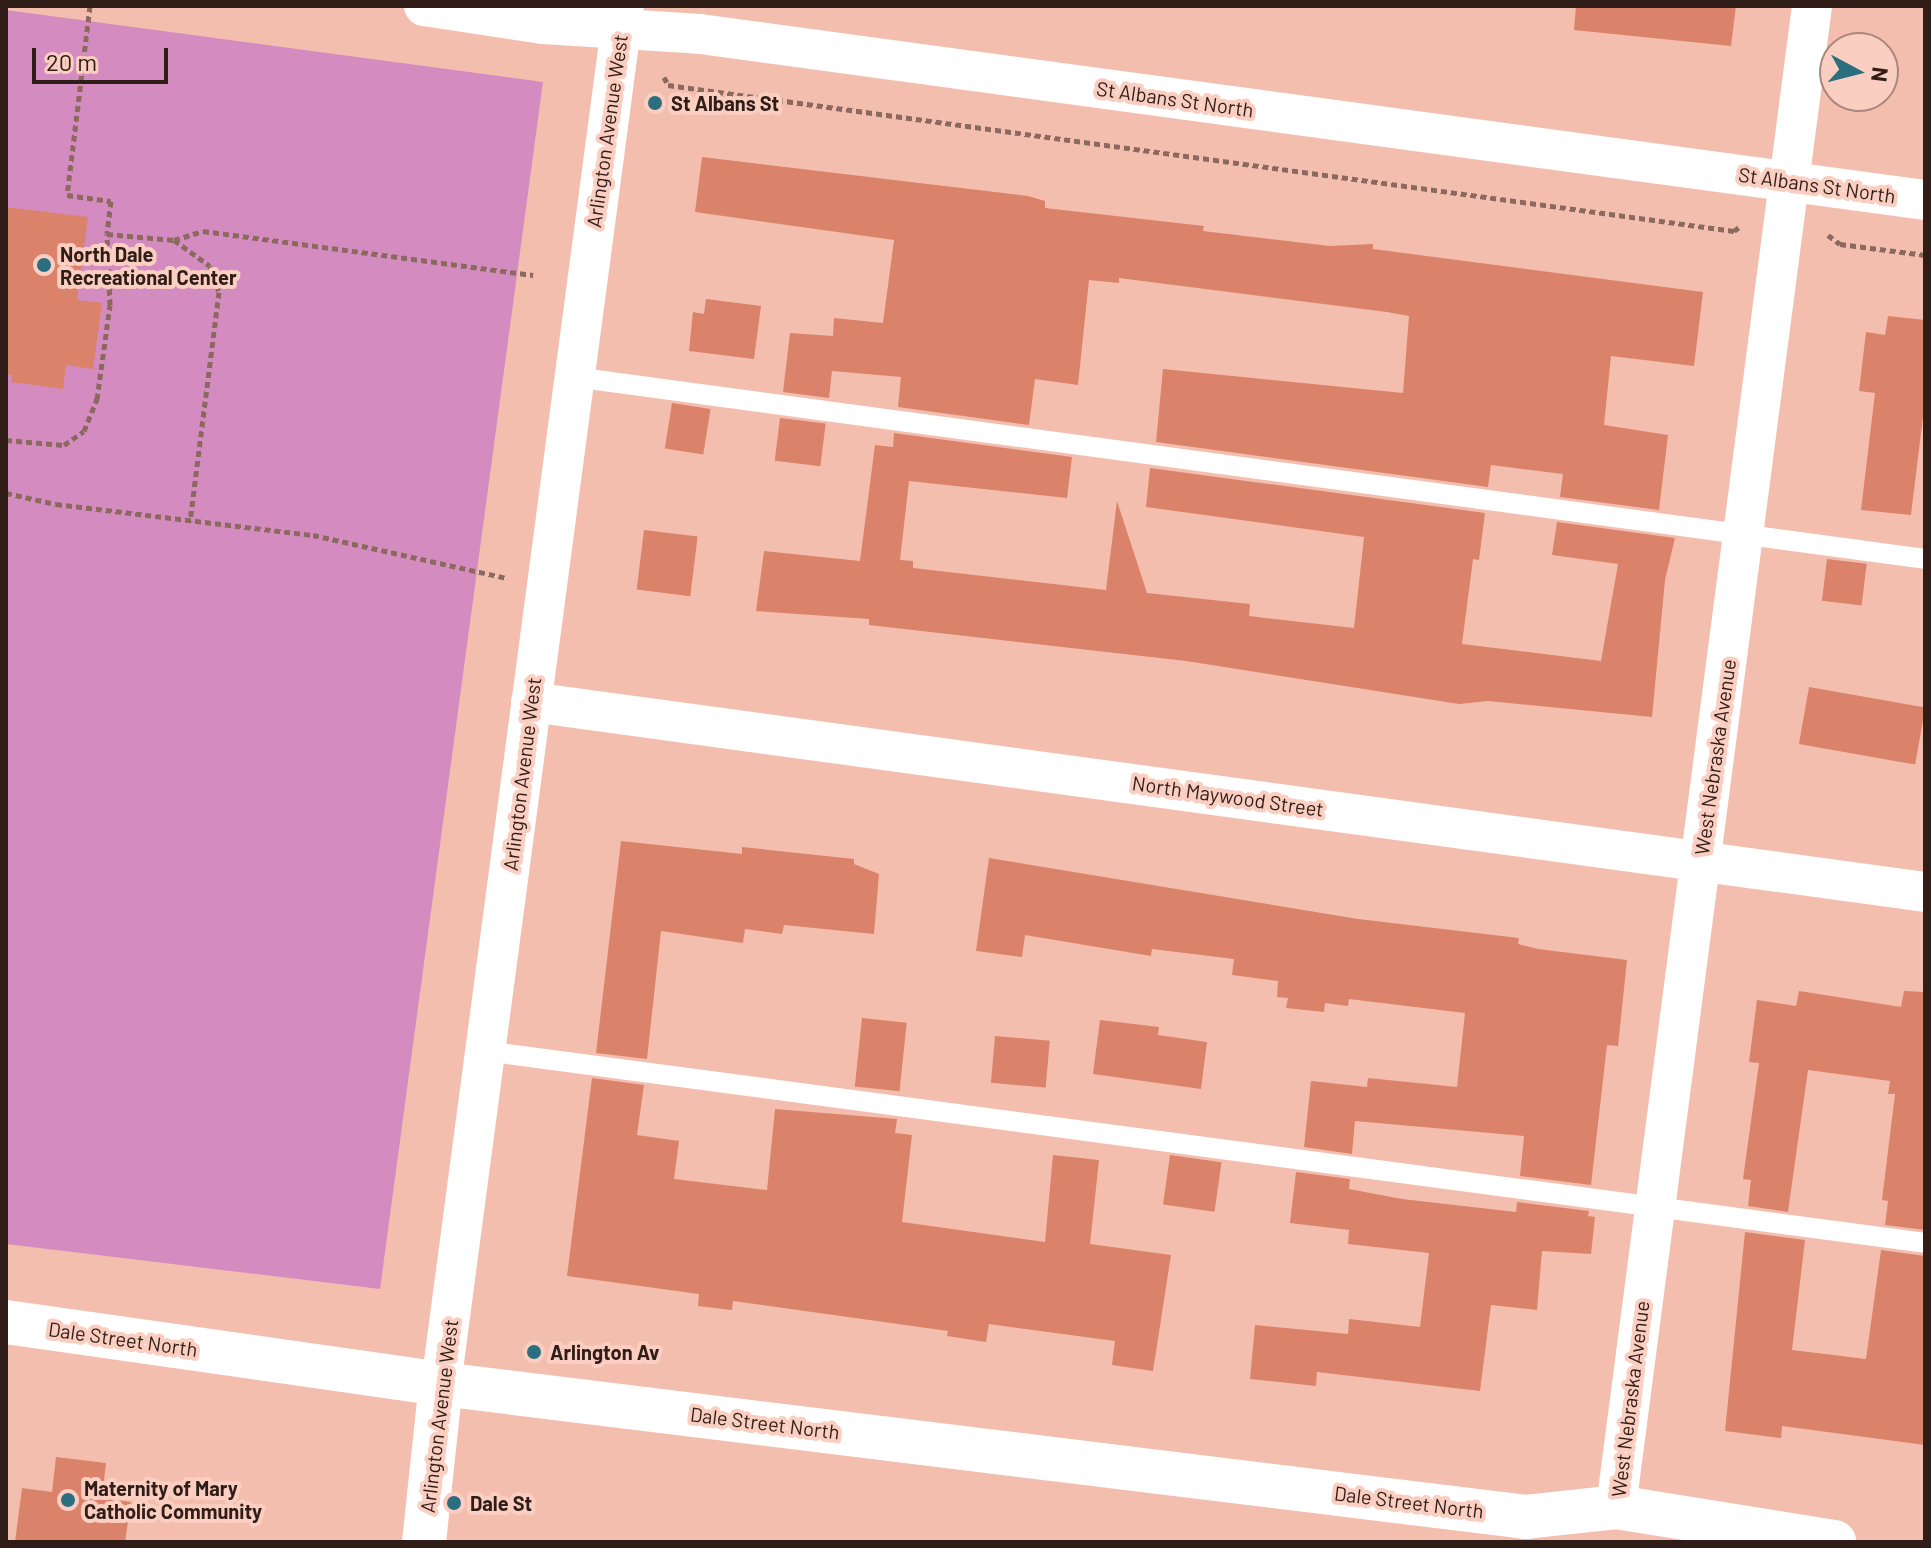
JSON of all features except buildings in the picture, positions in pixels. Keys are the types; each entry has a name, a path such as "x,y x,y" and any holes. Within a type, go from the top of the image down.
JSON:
{"main road":[{"name":"Dale Street North","path":"6,1322 441,1384 1526,1517 1616,1507 1834,1542"},
{"name":"Arlington Avenue West","path":"424,1542 441,1384"},
{"name":"Dale Street North","path":"1526,1517 1575,1542"}],"street":[{"name":"St Albans St North","path":"424,6 622,18 700,34 1925,200"},
{"name":"West Nebraska Avenue","path":"1616,1507 1812,6"},
{"name":"Arlington Avenue West","path":"441,1384 622,18"},
{"name":"North Maywood Street","path":"531,702 1925,892"}],"lane":[{"path":"574,377 1925,559"},
{"path":"485,1051 1925,1243"}],"path":[{"path":"6,440 64,445 84,431 97,399 110,305 107,234 111,201 67,195 90,6"},
{"path":"664,77 668,85 1734,231 1743,223"},
{"path":"107,234 174,240 203,231 533,275"},
{"path":"1828,235 1840,244 1925,255"},
{"path":"174,240 210,266 219,292 190,521"},
{"path":"6,493 190,521 313,535 547,585"}],"shaded area":[{"path":"6,10 543,82 380,1289 6,1244"}],"place":[{"name":"St Albans St","path":"655,103"},
{"name":"North Dale Recreational Center","path":"44,265"},
{"name":"Arlington Av","path":"534,1352"},
{"name":"Maternity of Mary Catholic Community","path":"68,1500"},
{"name":"Dale St","path":"454,1503"}]}
